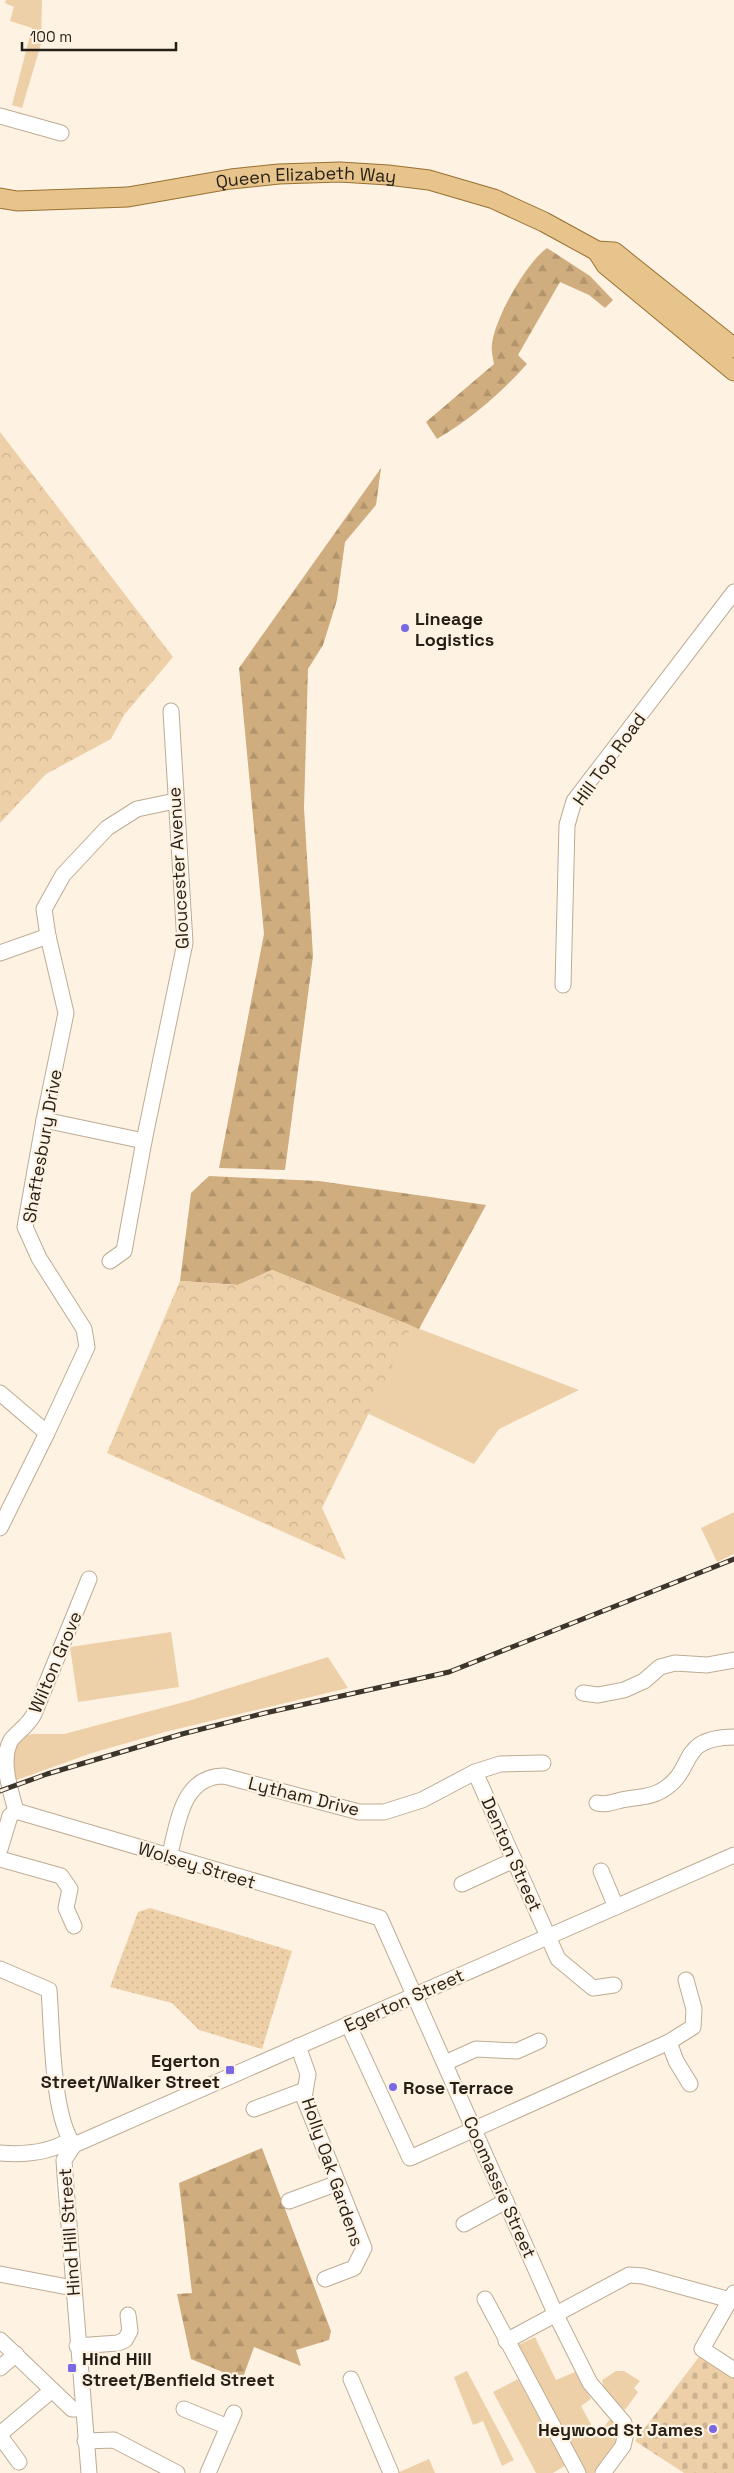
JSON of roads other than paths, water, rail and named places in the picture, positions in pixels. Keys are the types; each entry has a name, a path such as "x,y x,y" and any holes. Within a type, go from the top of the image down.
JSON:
{"main road":[{"name":"Queen Elizabeth Way","path":"0,198 17,201 128,197 231,179 278,174 340,172 429,180 494,199 544,222 597,251 614,252 734,348"},
{"name":"Queen Elizabeth Way","path":"597,251 606,265 734,371"}],"street":[{"path":"0,116 61,133"},
{"name":"Hill Top Road","path":"563,985 567,826 574,801 734,592"},
{"name":"Gloucester Avenue","path":"110,1261 124,1251 144,1140 185,943 175,801 172,711"},
{"name":"Shaftesbury Drive","path":"0,1528 87,1347 84,1328 39,1258 26,1227 44,1120 66,1013 48,936 44,909 63,875 107,828 136,810 175,801"},
{"path":"0,952 48,936"},
{"path":"44,1120 144,1140"},
{"path":"0,1393 47,1433"},
{"name":"Wilton Grove","path":"16,1811 1,1766 3,1756 8,1742 25,1728 34,1714 89,1579"},
{"path":"583,1693 598,1695 624,1690 644,1681 660,1667 675,1663 702,1665 734,1660"},
{"path":"597,1803 605,1805 660,1792 680,1774 691,1752 698,1745 716,1739 734,1737"},
{"name":"Lytham Drive","path":"169,1857 188,1792 210,1777 224,1776 359,1812 384,1812 422,1800 476,1772 500,1764 543,1763"},
{"name":"Denton Street","path":"476,1772 558,1958 593,1988 614,1985"},
{"path":"0,1849 10,1816 16,1811"},
{"name":"Wolsey Street","path":"16,1811 380,1918"},
{"name":"Egerton Street","path":"0,2153 28,2153 57,2148 72,2142 298,2046 734,1856"},
{"path":"0,1859 61,1876 70,1889 66,1908 74,1926"},
{"path":"462,1884 514,1860"},
{"path":"601,1871 616,1907"},
{"name":"Coomassie Street","path":"380,1918 556,2315 590,2383 599,2396 622,2418 626,2439 603,2473"},
{"path":"0,1969 49,1990 58,2097 64,2125 72,2142"},
{"path":"348,2024 410,2158 669,2042 693,2027 694,2009 686,1980"},
{"path":"444,2063 476,2048 517,2051 539,2041"},
{"path":"669,2042 676,2061 690,2084"},
{"name":"Holly Oak Gardens","path":"298,2046 308,2074 304,2098 364,2248 354,2268 325,2279"},
{"path":"254,2109 305,2090"},
{"name":"Hind Hill Street","path":"72,2142 64,2160 72,2288 89,2473"},
{"path":"289,2201 338,2183"},
{"path":"464,2224 506,2201"},
{"path":"0,2274 72,2288"},
{"path":"506,2341 629,2275 643,2276 733,2298 702,2349 734,2370"},
{"path":"485,2299 578,2473"},
{"path":"77,2346 122,2342 129,2335 128,2315"},
{"path":"0,2340 51,2391 72,2409 82,2409"},
{"path":"0,2368 16,2354"},
{"path":"351,2379 387,2472"},
{"path":"19,2462 0,2435 51,2391"},
{"path":"184,2409 197,2420 228,2427"},
{"path":"208,2473 234,2413"},
{"path":"85,2441 114,2440 177,2473"}],"railway":[{"path":"0,1791 47,1774 182,1734 265,1713 449,1672 734,1559"}],"place":[{"name":"Lineage Logistics","path":"405,628"},
{"name":"Egerton Street/Walker Street","path":"230,2070"},
{"name":"Rose Terrace","path":"393,2087"},
{"name":"Hind Hill Street/Benfield Street","path":"72,2368"},
{"name":"Heywood St James","path":"713,2429"}]}
